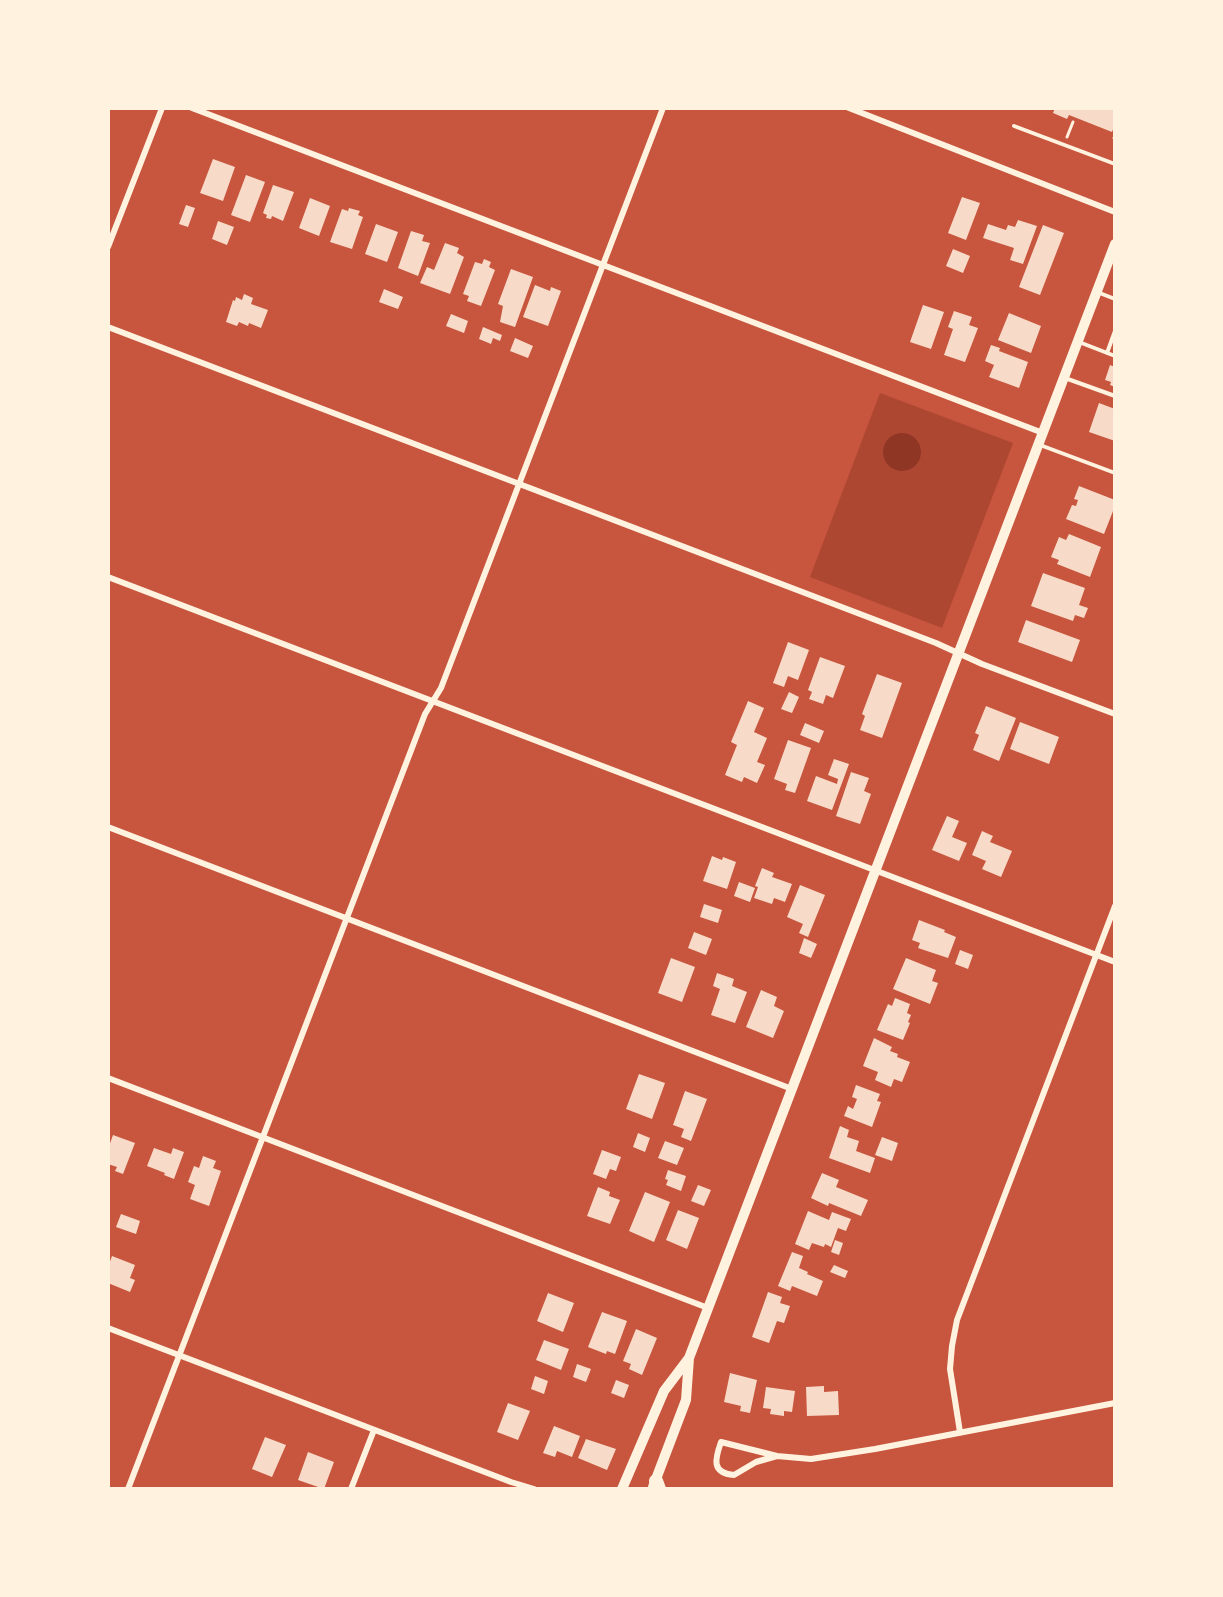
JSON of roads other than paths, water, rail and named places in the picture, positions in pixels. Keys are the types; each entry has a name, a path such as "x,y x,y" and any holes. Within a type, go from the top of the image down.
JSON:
{"main road":[{"path":"622,1489 664,1391 689,1358 1115,244"},
{"path":"656,1486 686,1400 689,1358"}],"street":[{"path":"108,247 162,108"},
{"path":"192,108 1043,433"},
{"path":"128,1489 425,714 441,688 663,108"},
{"path":"849,108 1115,212"},
{"path":"108,327 936,643 1115,714"},
{"path":"108,577 1115,962"},
{"path":"108,827 792,1089"},
{"path":"960,1432 950,1369 957,1320 1115,906"},
{"path":"108,1078 708,1308"},
{"path":"108,1328 534,1489"},
{"path":"777,1456 756,1462 734,1475 721,1471 717,1466 716,1458 721,1442 777,1456 811,1459 1115,1403"},
{"path":"351,1489 374,1430"},
{"path":"511,1482 516,1489"}],"lane":[{"path":"1014,126 1115,164"},
{"path":"1096,292 1115,299"},
{"path":"1107,353 1115,332"},
{"path":"1077,342 1115,356"},
{"path":"1065,378 1115,396"},
{"path":"1039,445 1115,473"}]}
